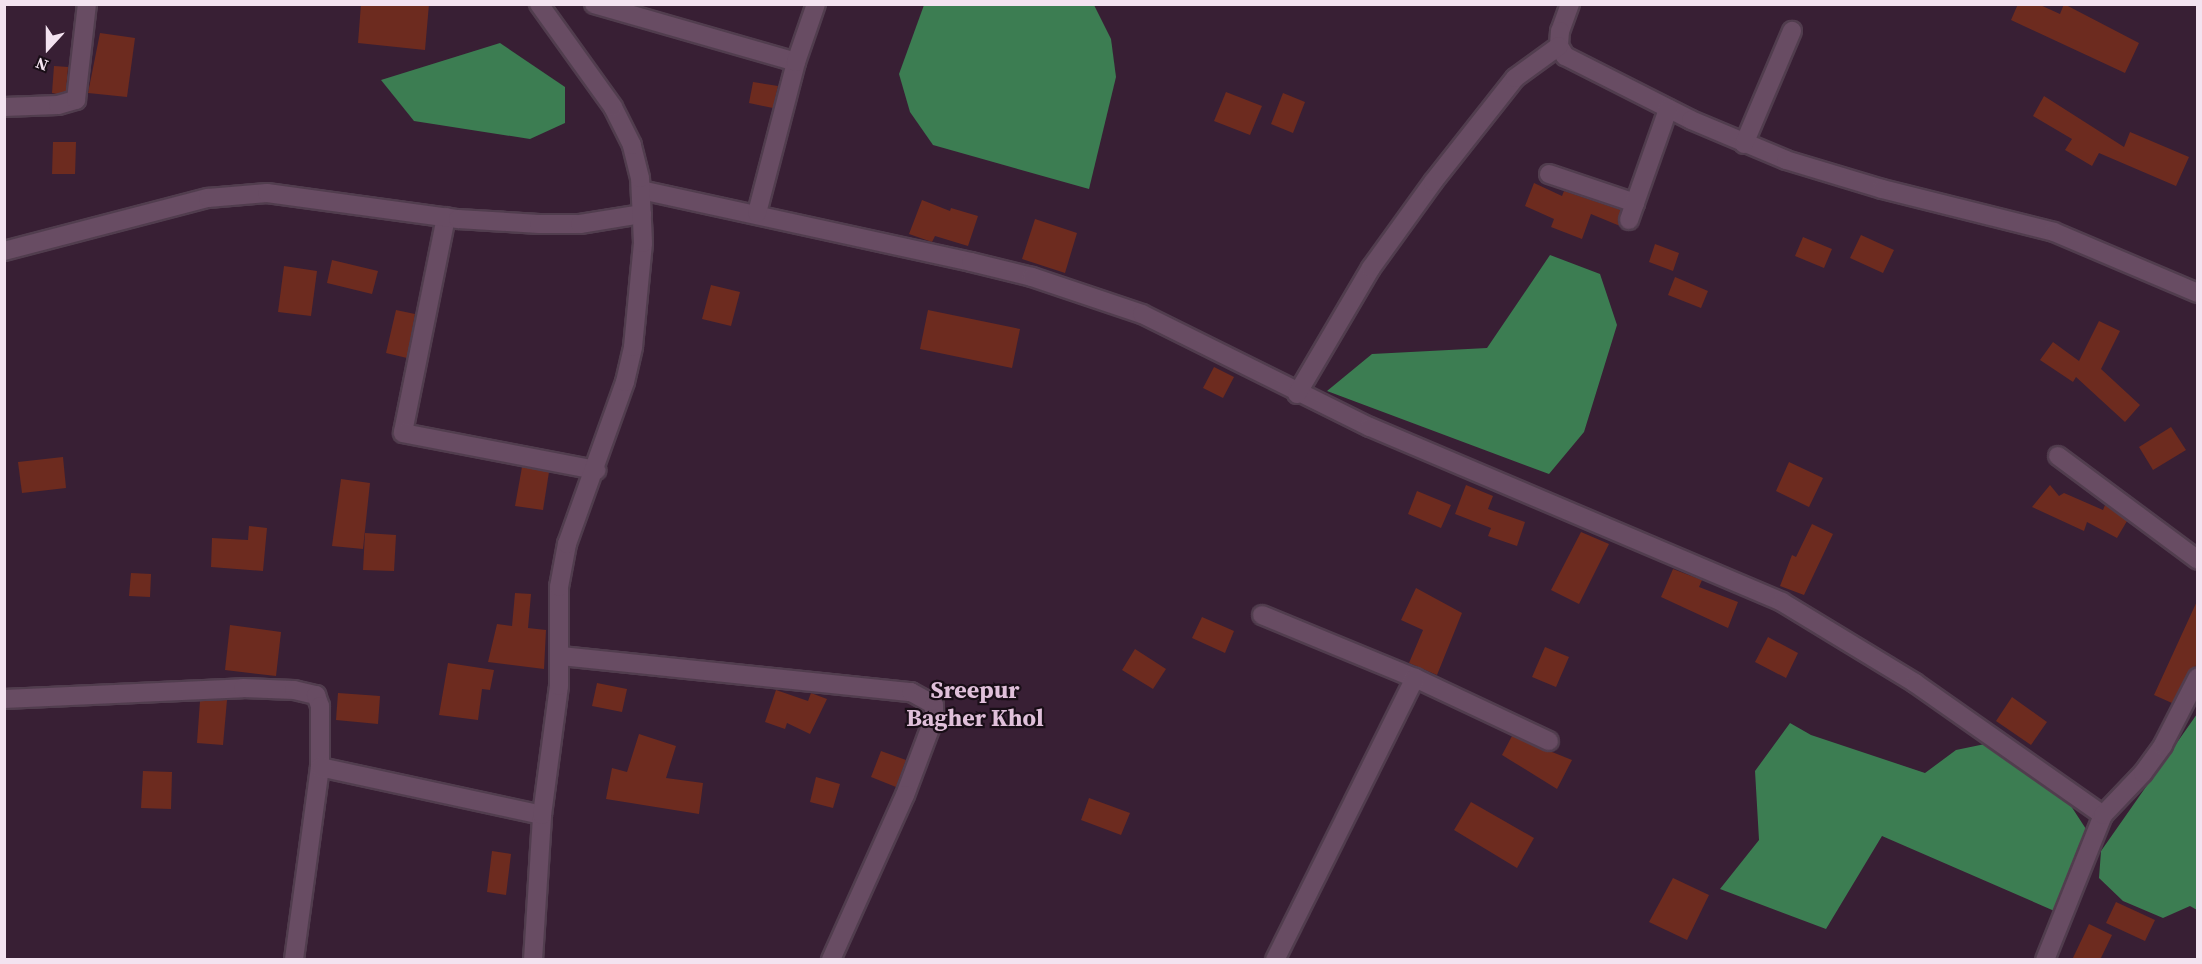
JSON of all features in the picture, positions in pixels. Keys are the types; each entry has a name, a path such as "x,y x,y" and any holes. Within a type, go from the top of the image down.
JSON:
{"street":[{"path":"4,107 58,105 76,100 87,4"},
{"path":"533,960 542,814 561,656 558,623 563,562 596,470 633,347 642,214 641,190 632,145 622,123 538,4"},
{"path":"594,4 796,62"},
{"path":"757,213 796,62 816,4"},
{"path":"1297,394 1371,268 1433,182 1515,78 1558,46 1570,4"},
{"path":"1744,144 1792,31"},
{"path":"1558,46 1565,56 1585,70 1744,144 1882,189 2054,232 2198,293"},
{"path":"1629,220 1668,109"},
{"path":"1549,174 1635,203"},
{"path":"641,190 757,213 971,262 1097,297 1181,332 1297,394 1632,541 1751,586 1782,602 1915,683 2103,815"},
{"path":"4,251 130,216 242,195 299,196 446,217 580,225 642,214"},
{"path":"446,217 403,433 596,470"},
{"path":"2058,456 2198,560"},
{"path":"1262,615 1415,678 1549,741"},
{"path":"561,656 911,692 934,705 934,718 905,795 831,960"},
{"path":"2045,960 2103,815 2143,774 2163,745 2198,677"},
{"path":"1275,960 1415,678"},
{"path":"4,699 243,688 294,690 319,700 320,767 294,960"},
{"path":"320,767 542,814"}],"shaded area":[{"path":"924,5 1094,5 1111,39 1116,77 1089,189 933,145 910,112 899,74"},
{"path":"500,43 565,87 565,123 530,139 414,121 381,80"},
{"path":"1550,255 1600,274 1617,325 1584,432 1549,474 1327,391 1372,354 1487,348"},
{"path":"2197,714 2197,910 2190,906 2163,918 2123,901 2099,878 2101,851"},
{"path":"1790,723 1811,735 1925,773 1956,750 1985,744 2071,806 2086,829 2080,882 2059,913 1882,836 1826,929 1720,889 1759,840 1755,771"}],"building":[{"path":"361,4 429,4 425,50 358,43"},
{"path":"2018,4 2038,4 2060,14 2064,4 2139,43 2125,73 2011,20"},
{"path":"100,33 135,38 127,97 88,93"},
{"path":"54,66 68,67 66,91 57,94 52,93"},
{"path":"753,82 778,86 773,108 749,103"},
{"path":"1226,92 1262,106 1250,135 1214,121"},
{"path":"1283,93 1305,102 1293,133 1271,124"},
{"path":"2044,96 2124,147 2130,132 2189,157 2176,186 2099,153 2092,166 2065,150 2072,139 2033,116"},
{"path":"53,142 76,142 75,174 52,174"},
{"path":"1534,183 1562,196 1564,191 1621,210 1620,226 1591,214 1582,239 1551,227 1554,219 1525,206"},
{"path":"922,200 950,211 951,208 978,216 968,246 935,236 932,242 909,234"},
{"path":"1035,219 1077,233 1065,273 1022,259"},
{"path":"1861,235 1894,250 1883,273 1850,258"},
{"path":"1803,237 1832,249 1824,268 1795,256"},
{"path":"1655,244 1679,253 1673,271 1649,262"},
{"path":"332,260 378,271 372,294 327,283"},
{"path":"284,266 317,271 311,316 278,312"},
{"path":"1675,277 1708,291 1701,308 1668,295"},
{"path":"711,285 740,292 731,326 702,319"},
{"path":"396,310 415,314 407,358 386,353"},
{"path":"928,310 1020,329 1012,368 920,349"},
{"path":"2099,321 2120,331 2101,369 2140,405 2125,422 2076,377 2073,382 2040,360 2053,342 2079,361"},
{"path":"1214,367 1234,377 1223,398 1203,388"},
{"path":"2171,427 2186,450 2153,470 2139,447"},
{"path":"63,457 66,488 22,493 18,462"},
{"path":"1789,462 1823,478 1809,507 1776,491"},
{"path":"522,467 549,472 543,510 515,506"},
{"path":"341,479 370,483 363,549 332,546"},
{"path":"1466,485 1493,496 1488,509 1525,522 1517,546 1488,536 1491,528 1455,514"},
{"path":"2050,485 2059,496 2064,493 2103,510 2105,505 2127,521 2117,538 2087,522 2084,531 2032,507"},
{"path":"1417,491 1451,505 1441,528 1408,514"},
{"path":"1812,524 1833,534 1804,595 1780,586 1792,555 1796,557"},
{"path":"249,526 267,528 263,571 211,567 212,538 248,540"},
{"path":"1581,532 1609,544 1579,604 1551,590"},
{"path":"365,533 396,535 394,571 363,570"},
{"path":"1673,569 1702,580 1699,587 1738,602 1728,628 1661,597"},
{"path":"131,573 151,574 150,597 129,596"},
{"path":"1416,588 1462,613 1437,675 1409,663 1423,630 1401,620"},
{"path":"515,593 531,594 528,628 546,630 544,669 488,662 497,624 512,626"},
{"path":"2198,599 2198,664 2188,672 2172,703 2154,695"},
{"path":"1202,617 1234,631 1225,653 1192,638"},
{"path":"230,625 281,632 276,676 225,670"},
{"path":"1768,637 1798,653 1786,678 1755,662"},
{"path":"1545,647 1569,657 1556,687 1532,677"},
{"path":"1135,649 1166,669 1153,689 1122,670"},
{"path":"448,663 494,670 490,690 482,689 478,720 439,715"},
{"path":"597,683 627,689 622,712 592,706"},
{"path":"776,690 808,701 811,693 827,699 810,734 787,723 785,729 765,722"},
{"path":"338,693 380,696 378,724 336,720"},
{"path":"2012,697 2047,722 2031,745 1996,721"},
{"path":"227,700 223,745 197,743 200,701"},
{"path":"639,734 676,746 666,778 703,783 699,814 606,799 612,768 627,772"},
{"path":"1512,736 1572,760 1557,789 1502,755"},
{"path":"881,751 906,760 896,787 871,777"},
{"path":"143,771 172,772 171,809 141,808"},
{"path":"816,777 840,784 833,808 810,802"},
{"path":"1089,798 1130,813 1121,835 1081,820"},
{"path":"1471,802 1534,838 1517,868 1454,830"},
{"path":"492,851 511,854 506,895 487,892"},
{"path":"1673,878 1709,895 1687,940 1649,922"},
{"path":"2116,902 2155,920 2145,941 2106,923"},
{"path":"2089,924 2112,935 2100,960 2072,960"}],"district":[{"name":"Sreepur Bagher Khol","path":"975,704"}]}
